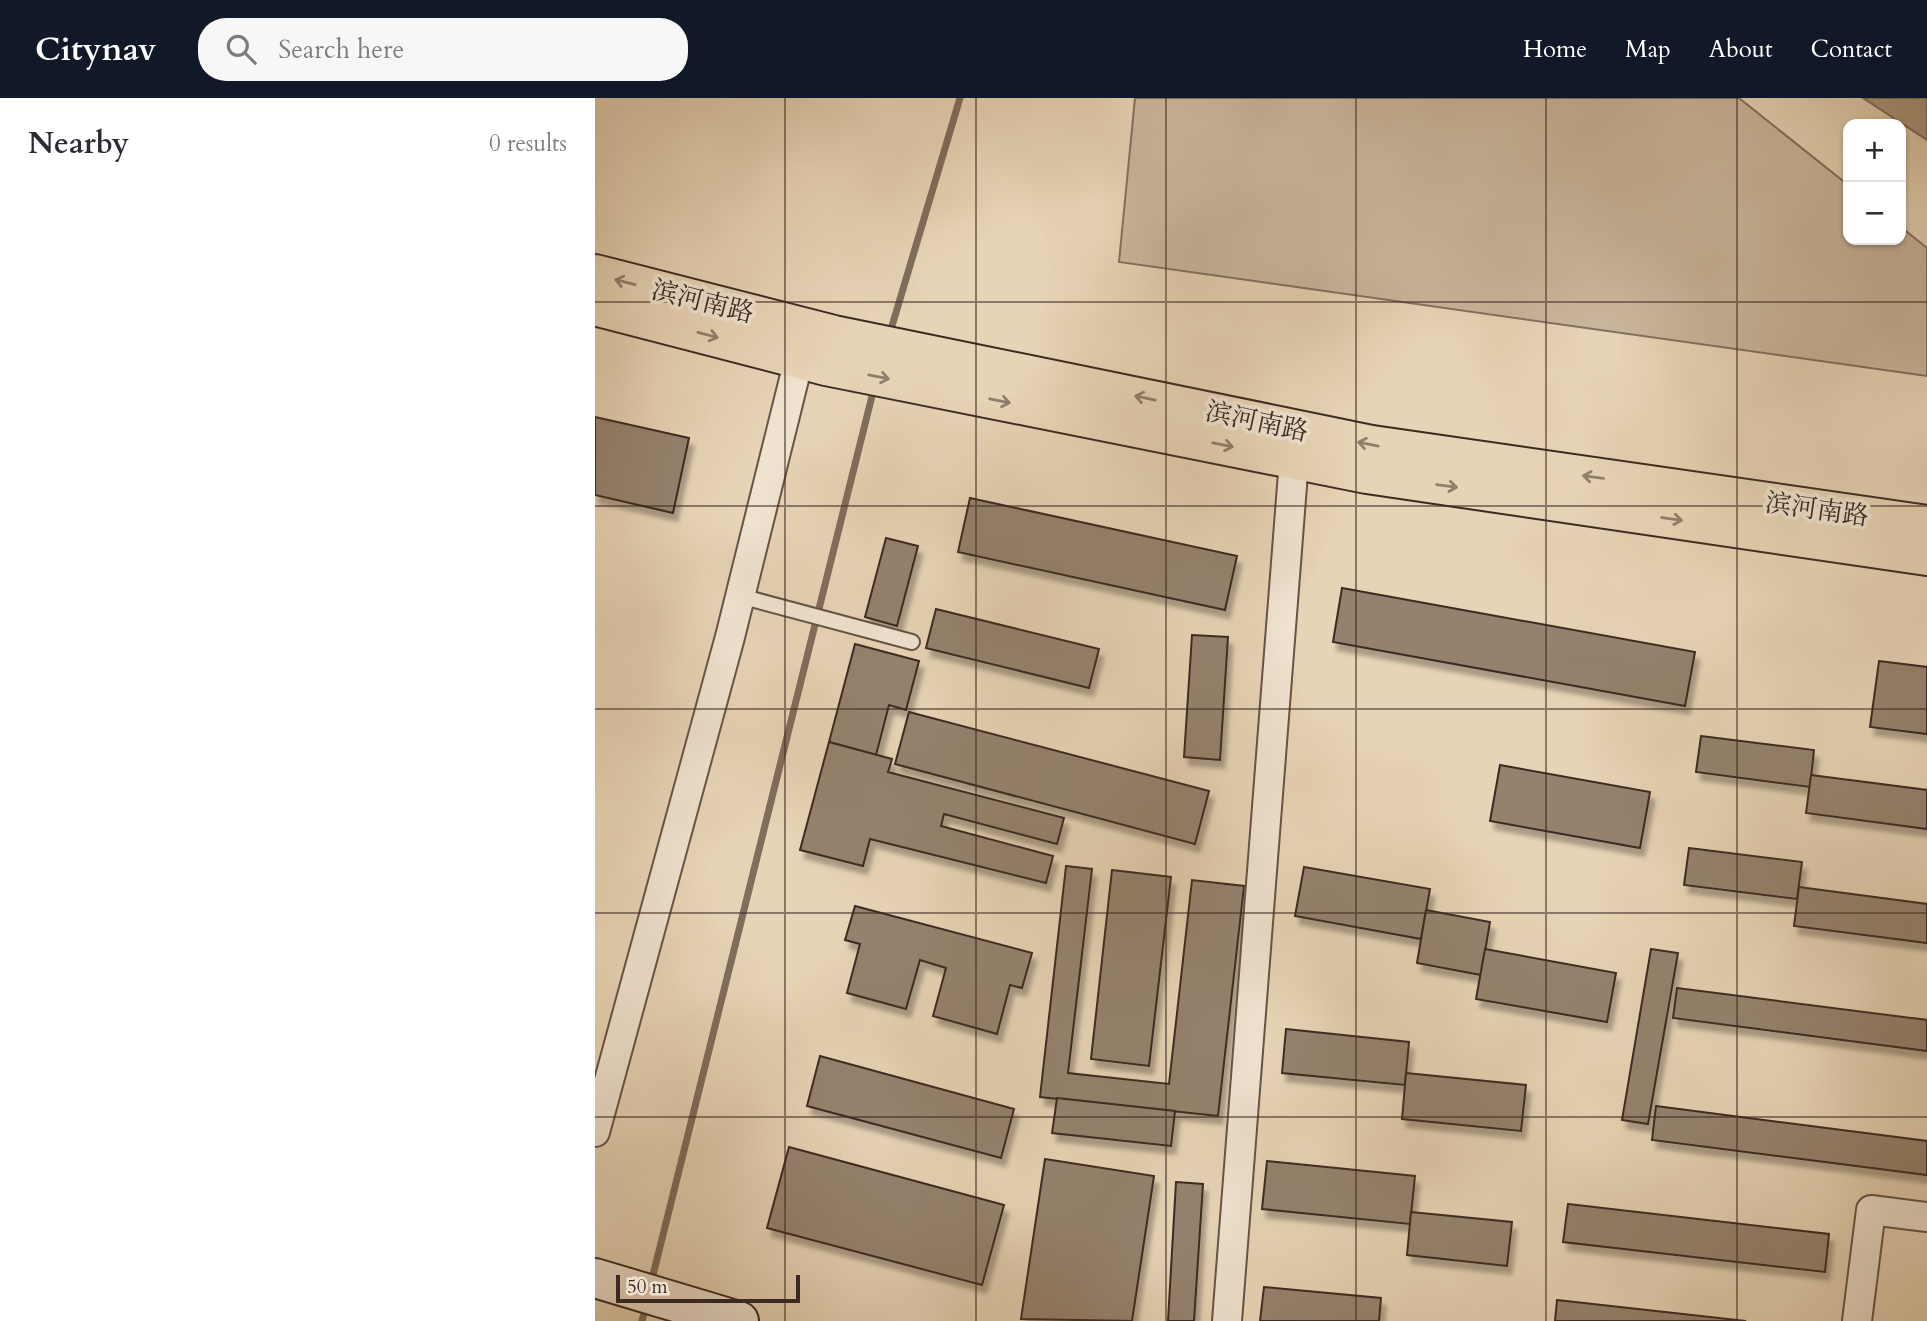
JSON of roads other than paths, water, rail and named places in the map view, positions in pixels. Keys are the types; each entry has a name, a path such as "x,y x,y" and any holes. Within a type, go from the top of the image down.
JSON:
{"highway":[{"name":"滨河南路","path":"595,274 819,353"},
{"name":"滨河南路","path":"595,306 819,353 1372,445 1927,525"},
{"name":"滨河南路","path":"934,372 1294,460 1367,474 1927,556"}],"main road":[{"path":"595,1278 709,1314"}],"street":[{"path":"595,1132 740,596 819,353"},
{"path":"1227,1321 1294,460"},
{"path":"1857,1321 1871,1210 1927,1217"}],"lane":[{"path":"740,596 912,642"}],"waterway":[{"path":"889,336 960,98"},
{"path":"651,1283 874,388"},
{"path":"642,1321 646,1305"}]}
